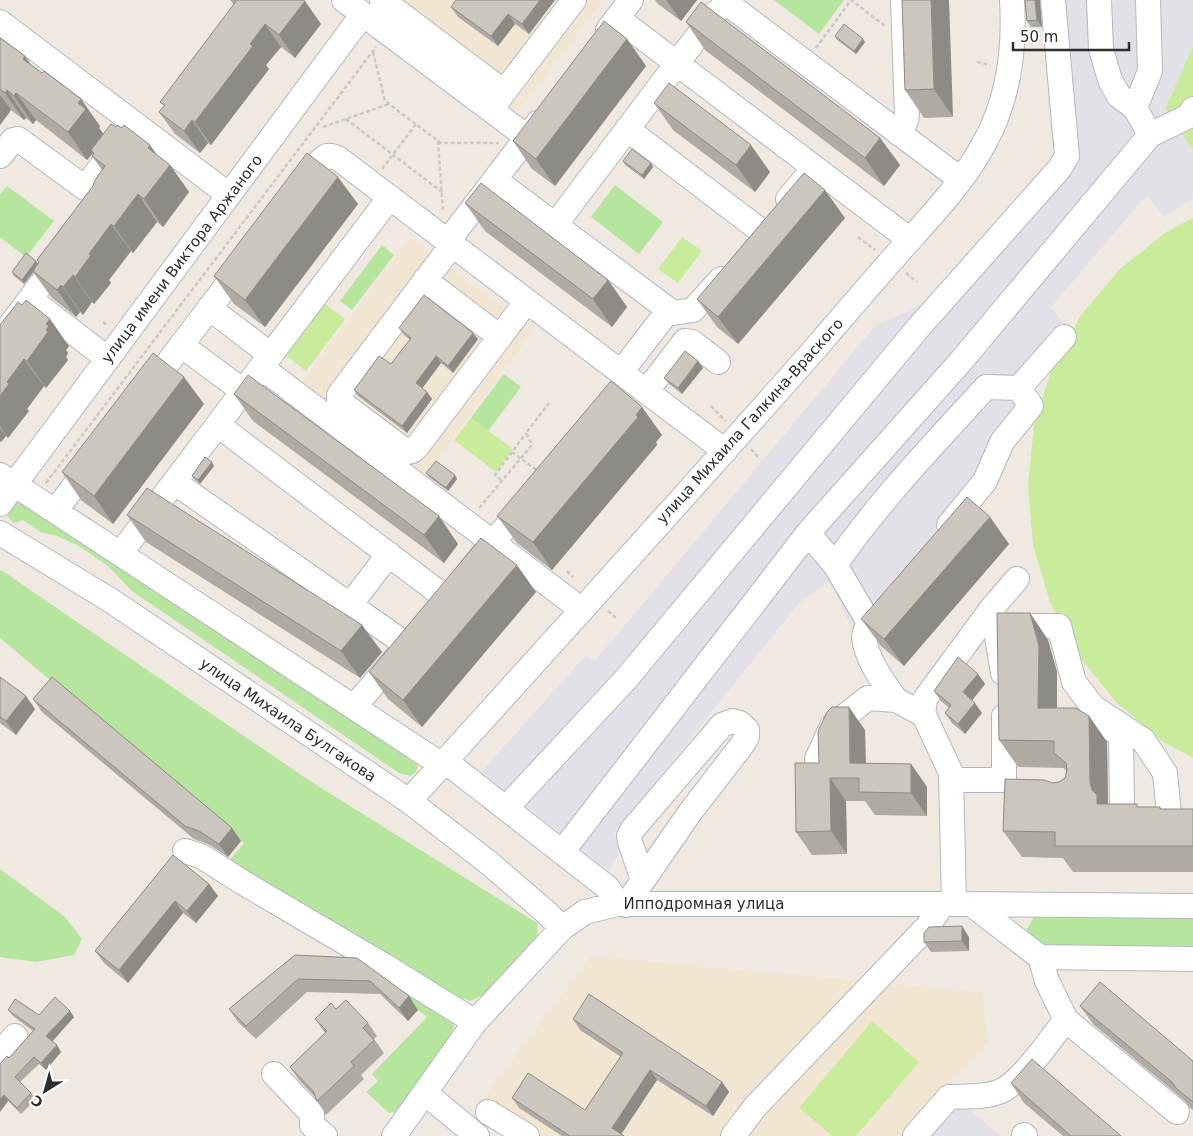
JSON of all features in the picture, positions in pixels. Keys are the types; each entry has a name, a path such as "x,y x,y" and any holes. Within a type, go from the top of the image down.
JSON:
{"street":[{"path":"344,0 497,101"},
{"path":"382,0 497,101 527,137"},
{"path":"497,101 574,0"},
{"path":"555,225 725,0 960,179"},
{"path":"898,132 906,121 907,115 903,0"},
{"name":"улица Михаила Галкина-Враского","path":"409,801 593,609 725,451 910,240 969,168 986,140 998,113 1008,81 1012,50 1012,0"},
{"path":"506,808 626,679 919,327 1060,168 1067,156 1053,0"},
{"path":"1100,0 1101,49 1110,80 1119,96 1135,108 1150,135"},
{"path":"1135,108 1150,71 1148,0"},
{"path":"593,50 624,9 677,64 910,240"},
{"name":"улица имени Виктора Аржаного","path":"0,504 7,480 108,358 363,14"},
{"path":"0,22 229,195"},
{"path":"527,301 412,451 408,452 403,449 350,410 340,400 339,395 425,280 448,235 494,180 551,105"},
{"path":"562,852 808,533 962,360 1150,135 1192,114"},
{"path":"0,156 13,140 18,139 93,195 134,124"},
{"path":"627,129 749,246"},
{"path":"286,207 321,160 326,156 339,158 390,197 448,235 629,385 725,451"},
{"path":"494,180 668,311 679,314 693,310 814,168"},
{"path":"120,554 390,197"},
{"path":"0,339 76,239"},
{"path":"134,407 256,246"},
{"path":"425,280 500,337"},
{"path":"30,300 108,358"},
{"path":"209,308 266,361 466,522 593,609"},
{"path":"629,385 668,311"},
{"path":"1019,388 1064,336"},
{"path":"629,385 685,341 692,342 718,362"},
{"path":"181,344 243,391"},
{"path":"834,565 852,540 906,476 986,387 1019,388"},
{"path":"935,543 985,481 1002,442 1031,406 1019,388"},
{"path":"218,425 389,554 441,605 547,478"},
{"path":"55,511 104,446"},
{"path":"7,480 354,708 444,763 506,808 608,888 622,904 643,880 691,811 747,737 746,730 740,724 733,721 722,725 628,836 643,880"},
{"path":"174,482 350,605 412,638 354,708"},
{"name":"улица Михаила Булгакова","path":"0,533 110,600 409,801 489,863 562,928"},
{"path":"808,533 834,565 867,619 878,621 864,636 872,663 896,700"},
{"path":"350,605 389,554"},
{"path":"956,904 951,773 923,714 925,699 992,608 1017,579"},
{"path":"951,780 1013,781 1003,677 992,608"},
{"path":"1008,626 1059,626 1074,682 1101,721 1121,735 1136,809"},
{"path":"817,759 832,726 868,698 896,700 923,714"},
{"path":"1093,707 1143,740 1165,773 1136,809"},
{"path":"1136,809 1193,813"},
{"path":"185,852 202,856 234,878 385,966 475,1022"},
{"name":"Ипподромная улица","path":"394,1136 475,1022 562,928 585,912 622,904 1193,906"},
{"path":"956,904 1040,957 1193,959"},
{"path":"733,1136 755,1107 927,927 956,904"},
{"path":"1040,957 1047,981 1066,1020 1177,1112"},
{"path":"915,1136 949,1097 985,1096 1002,1090 1017,1080 1066,1020"},
{"path":"274,1074 312,1114 312,1125 324,1136"},
{"path":"425,1093 477,1136"},
{"path":"488,1112 527,1136"}],"path":[{"path":"805,62 851,0 904,40"},
{"path":"44,486 376,47"},
{"path":"373,52 385,101 441,144 502,142"},
{"path":"977,62 990,65"},
{"path":"323,127 389,104"},
{"path":"346,119 442,192"},
{"path":"381,171 416,124"},
{"path":"438,141 448,235"},
{"path":"858,237 877,252"},
{"path":"904,272 918,282"},
{"path":"502,480 494,475 549,404"},
{"path":"711,406 727,423"},
{"path":"466,522 532,445 526,433"},
{"path":"750,448 760,459"},
{"path":"512,452 547,478"},
{"path":"593,609 616,618"}],"shaded area":[{"path":"369,0 603,0 518,112"},
{"path":"1025,0 1193,0 1193,46 1165,109 1193,150 1193,198 1164,217 1147,195 1051,307 1063,323 1017,383 1041,403 854,635 830,580 800,602 613,835 622,849 609,871 481,772 586,655 595,661 875,326 936,299 1060,156 1046,28 1030,31"},
{"path":"411,238 534,330 424,476 301,383"},
{"path":"591,956 982,992 988,1042 898,1136 504,1136 472,1114"},
{"path":"960,1102 1001,1136 926,1136"}],"green space":[{"path":"774,0 844,0 819,34"},
{"path":"1193,46 1193,150 1165,109"},
{"path":"615,185 663,222 639,254 591,217"},
{"path":"7,186 54,221 26,257 0,237 0,195"},
{"path":"1193,218 1193,758 1162,741 1116,702 1078,655 1050,602 1033,545 1028,485 1034,425 1052,368 1081,315 1120,269 1166,232"},
{"path":"682,237 702,251 678,283 658,269"},
{"path":"382,245 394,255 352,310 340,301"},
{"path":"323,302 345,319 306,371 284,354"},
{"path":"504,374 521,387 488,431 471,418"},
{"path":"471,418 513,449 496,472 454,440"},
{"path":"17,496 413,759 418,766 416,772 411,776 399,773 132,591 108,566 77,545 57,536 41,532 23,520 14,523 7,516 5,507"},
{"path":"1,570 310,781 537,923 538,938 483,995 470,1001 449,994 224,867 244,843 0,638"},
{"path":"0,869 65,917 82,939 74,955 36,962 0,957"},
{"path":"1034,917 1193,917 1193,950 1038,949 1027,938 1027,929"},
{"path":"367,971 380,972 453,1021 454,1028 406,1105 398,1111 389,1113 366,1092 378,1081 372,1074 427,1017"},
{"path":"872,1021 919,1062 856,1136 832,1136 799,1108"}],"building":[{"path":"237,0 305,1 279,35 265,24 250,44 253,46 195,122 192,120 184,131 159,112 165,105 160,102"},
{"path":"456,0 540,0 522,24 508,14 491,36 451,7"},
{"path":"902,0 931,0 934,89 905,90"},
{"path":"1025,0 1035,0 1037,20 1027,21"},
{"path":"701,2 880,138 865,158 686,22"},
{"path":"604,21 627,39 536,159 513,141"},
{"path":"844,24 863,39 854,51 835,36"},
{"path":"0,38 25,56 23,59 42,73 44,71 81,99 78,103 86,109 68,132 16,93 14,96 7,90 5,93 0,89"},
{"path":"669,83 751,145 736,165 654,103"},
{"path":"111,124 122,128 124,125 150,145 148,148 170,165 144,199 138,194 114,226 111,224 75,277 73,275 63,287 61,285 57,290 33,271 39,262 37,260 93,186 105,166 92,156 94,153 91,150"},
{"path":"632,149 651,163 642,175 623,161"},
{"path":"307,153 338,177 245,300 214,276"},
{"path":"804,173 825,190 718,317 697,299"},
{"path":"481,183 608,280 593,299 465,203"},
{"path":"26,253 36,261 22,280 12,272"},
{"path":"424,295 473,333 448,366 436,356 416,383 427,392 402,426 354,390 379,356 391,364 411,338 399,328"},
{"path":"26,300 50,319 46,324 49,326 46,330 48,332 27,361 24,359 7,382 9,384 0,396 0,325 18,302 22,305"},
{"path":"685,351 698,361 678,388 664,378"},
{"path":"153,353 184,377 94,496 62,472"},
{"path":"248,375 439,516 424,535 234,394"},
{"path":"611,381 642,407 636,415 638,417 533,542 497,516"},
{"path":"205,457 212,462 198,480 192,476"},
{"path":"436,461 455,475 446,488 426,473"},
{"path":"147,488 362,625 341,651 127,515"},
{"path":"967,497 990,517 884,639 861,619"},
{"path":"481,538 517,565 403,700 369,672"},
{"path":"997,613 1030,613 1039,646 1038,708 1076,708 1089,716 1090,783 1092,790 1097,795 1097,804 1137,804 1137,807 1193,809 1193,846 1055,846 1055,832 1003,831 1005,779 1044,780 1053,783 1065,778 1067,770 1066,763 1054,753 1054,741 999,740"},
{"path":"958,657 978,674 963,692 975,703 958,724 945,713 951,705 934,691"},
{"path":"0,677 26,696 6,721 0,717"},
{"path":"52,677 232,828 219,844 199,831 185,826 33,699"},
{"path":"832,707 849,707 850,763 911,764 911,793 859,792 859,778 830,778 831,831 796,832 795,763 819,763 818,731 827,712"},
{"path":"173,855 209,884 187,911 175,901 119,970 95,951"},
{"path":"962,926 962,941 924,942 924,933 929,927"},
{"path":"295,955 357,958 409,996 399,1008 370,981 298,979 246,1026 229,1009"},
{"path":"1100,982 1193,1061 1193,1102 1176,1088 1172,1082 1080,1006"},
{"path":"589,994 722,1082 706,1106 650,1070 612,1128 624,1136 570,1136 512,1098 528,1073 585,1110 623,1053 573,1019"},
{"path":"55,997 70,1011 46,1036 57,1045 41,1063 34,1057 15,1077 31,1093 17,1108 4,1095 0,1099 0,1064 7,1056 9,1058 35,1029 8,1010 15,999 39,1015"},
{"path":"346,1000 368,1023 363,1028 374,1040 351,1062 354,1066 317,1101 313,1091 290,1067 327,1031 315,1019 331,1003 336,1009"},
{"path":"1032,1059 1121,1136 1071,1136 1011,1083"}]}
